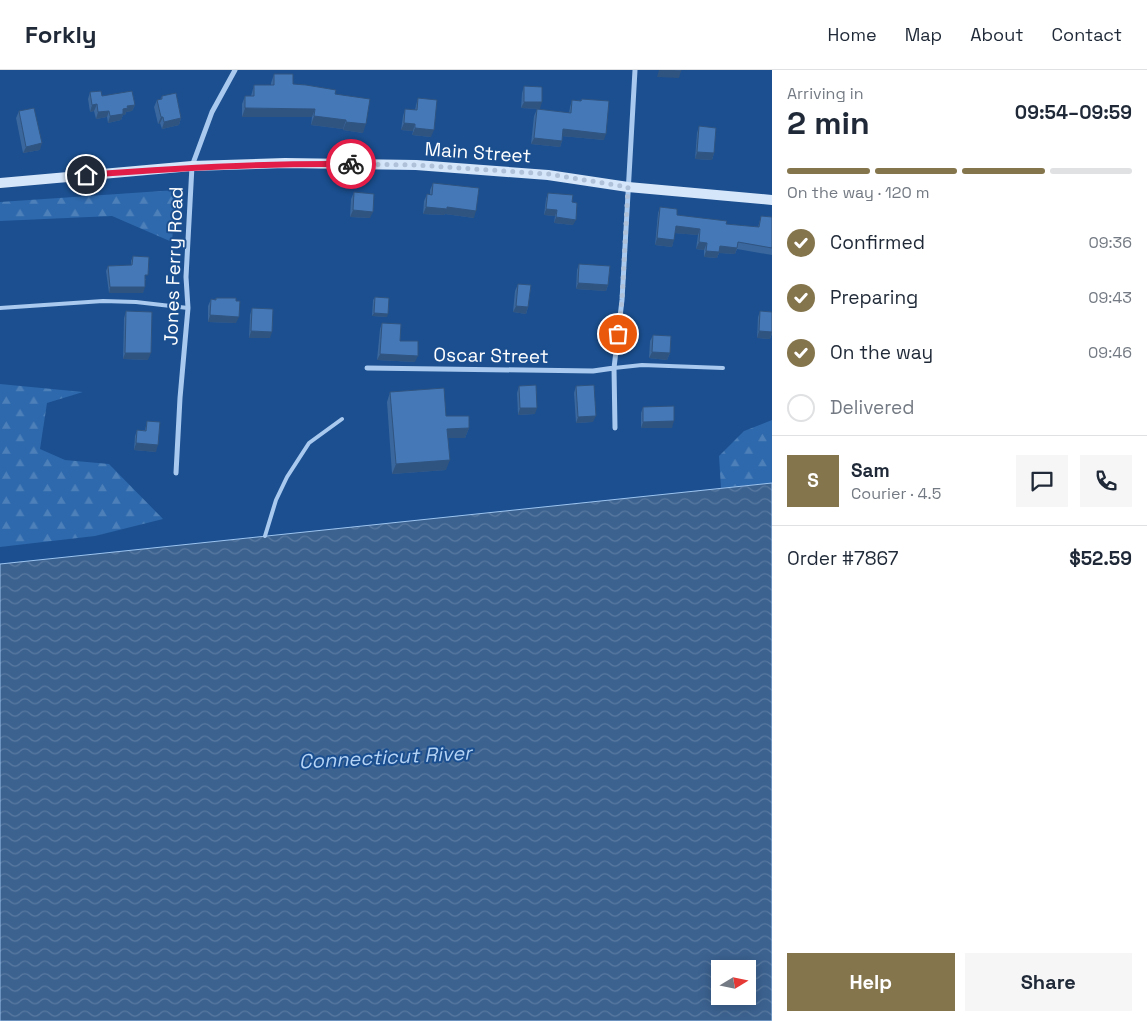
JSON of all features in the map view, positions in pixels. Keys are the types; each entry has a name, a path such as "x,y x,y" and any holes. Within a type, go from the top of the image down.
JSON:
{"main road":[{"name":"Main Street","path":"0,184 192,166 284,163 416,165 548,174 628,187 772,200"}],"street":[{"name":"Jones Ferry Road","path":"176,473 188,308 186,277 192,166 212,112 235,70"},
{"path":"616,428 614,368 622,300 635,70"},
{"name":"Oscar Street","path":"367,368 593,371 614,368"}],"lane":[{"path":"0,308 103,301 136,302 188,308"},
{"path":"614,368 642,365 723,368"},
{"path":"265,536 276,500 287,477 309,442 342,420"}],"green space":[{"path":"176,190 172,242 112,216 0,221 0,202"},
{"path":"0,384 83,392 47,403 40,449 65,460 109,464 163,519 95,536 0,547"},
{"path":"772,420 772,483 721,488 719,456 744,431"}],"water":[{"name":"Connecticut River","path":"772,483 772,1021 0,1021 0,564"}],"building":[{"path":"274,74 293,74 293,84 336,90 335,94 370,99 366,124 314,116 315,109 245,108 245,96 254,96 254,85 274,85"},
{"path":"524,86 542,87 542,102 524,102"},
{"path":"101,91 102,96 132,91 135,105 127,106 128,108 123,109 123,114 110,116 109,111 98,112 97,104 92,105 90,92"},
{"path":"176,93 181,118 164,122 157,100 162,99 162,96"},
{"path":"418,98 437,100 434,130 415,128 415,124 404,123 405,109 417,110"},
{"path":"582,99 609,101 606,134 563,129 562,141 534,138 537,109 571,113 572,100 581,101"},
{"path":"34,108 42,143 26,147 19,111"},
{"path":"699,126 716,128 714,153 697,152"},
{"path":"433,183 479,188 476,211 447,207 447,209 426,207 427,194 432,195"},
{"path":"354,192 374,194 373,212 353,210"},
{"path":"548,193 573,195 572,202 577,203 576,220 556,217 557,210 546,209"},
{"path":"660,207 677,209 677,215 727,221 726,224 759,227 761,216 772,217 772,248 738,242 737,248 720,246 719,252 706,251 707,243 699,242 700,229 676,226 674,240 657,238"},
{"path":"133,256 149,257 148,275 145,275 145,287 110,287 108,266 132,265"},
{"path":"579,264 610,266 608,285 578,283"},
{"path":"518,284 531,285 528,307 516,306"},
{"path":"375,297 389,298 388,314 374,313"},
{"path":"216,298 236,298 236,301 240,301 239,317 210,315 211,299 216,300"},
{"path":"252,308 273,309 272,332 251,331"},
{"path":"126,311 152,312 151,353 125,353"},
{"path":"760,311 772,312 772,332 759,331"},
{"path":"382,323 401,324 400,341 418,341 418,356 380,354"},
{"path":"653,335 671,336 670,353 652,352"},
{"path":"536,385 537,408 520,408 519,386"},
{"path":"594,385 596,416 578,417 576,386"},
{"path":"444,388 446,416 469,416 469,428 447,429 450,460 396,464 390,392"},
{"path":"674,406 674,421 643,422 643,407"},
{"path":"147,421 160,422 158,445 136,443 137,430 146,431"}],"way so far":[{"path":"351,164 416,165 548,174 628,187 622,300 618,334"}],"route":[{"path":"86,175 192,166 284,163 351,164"}]}
